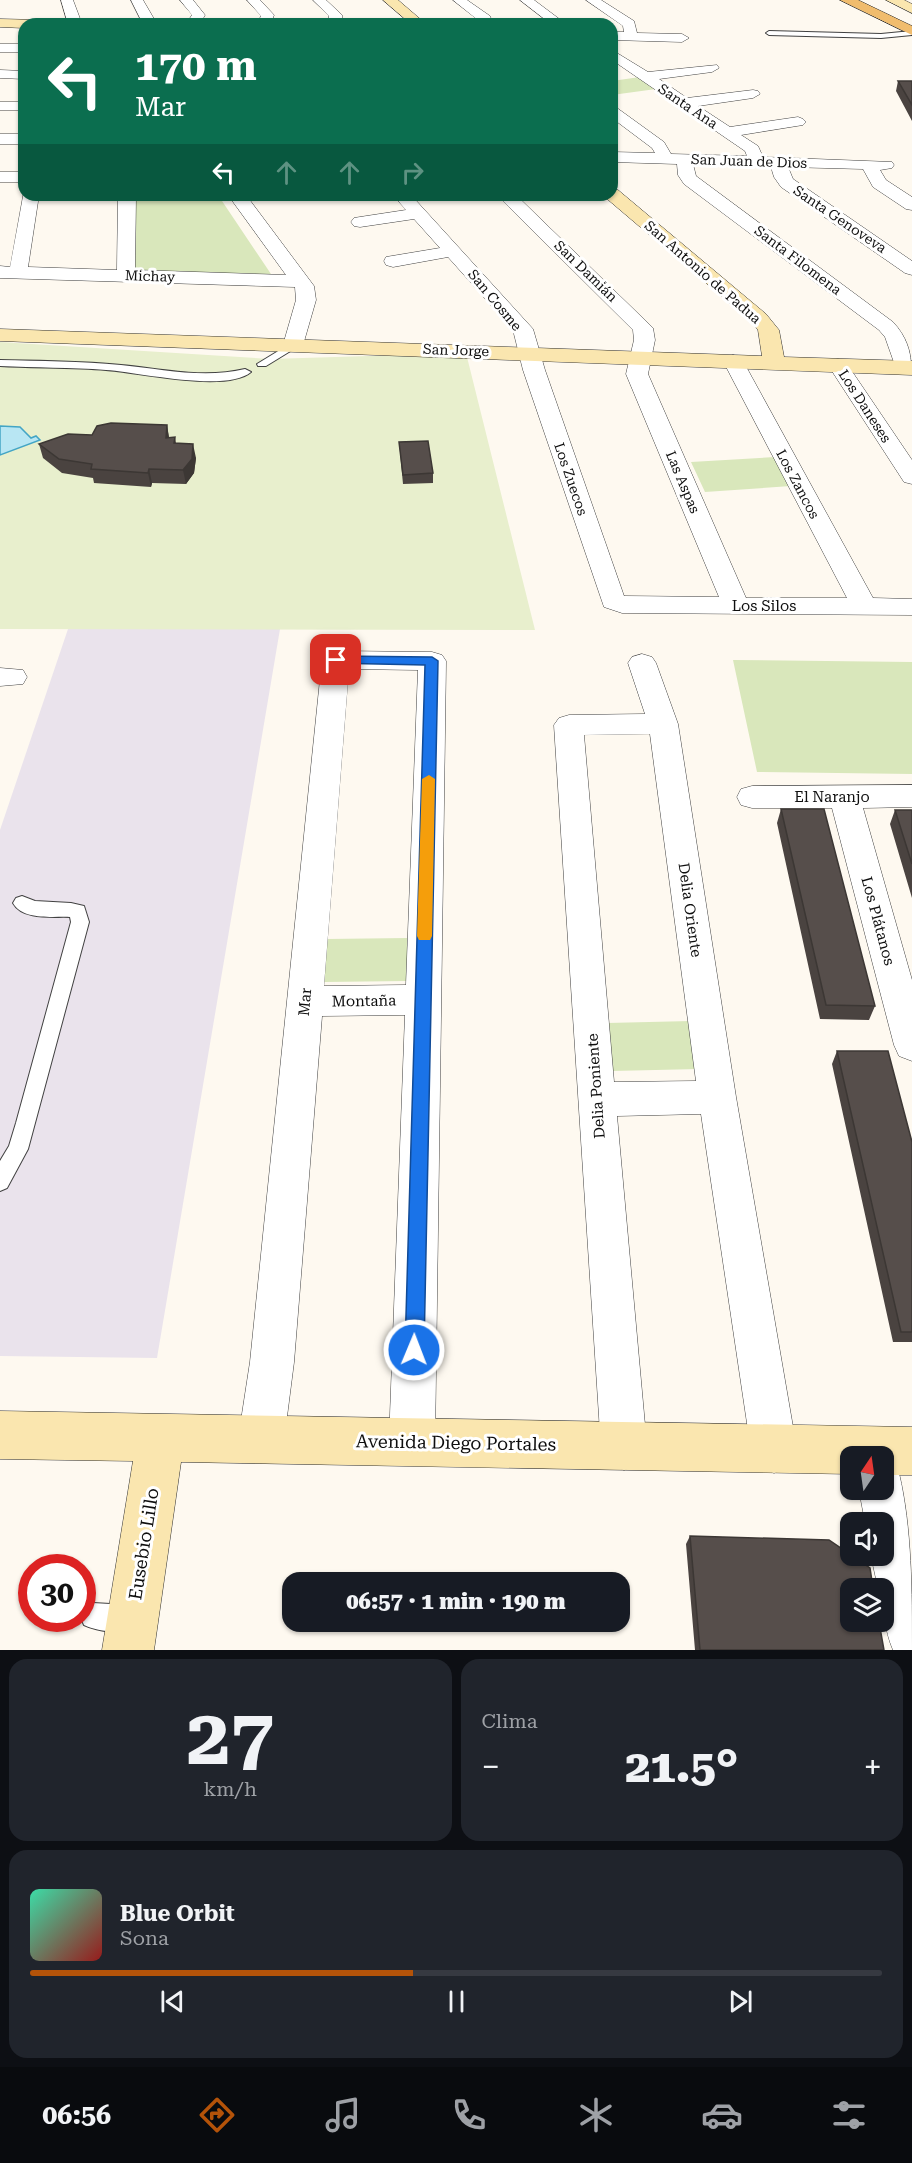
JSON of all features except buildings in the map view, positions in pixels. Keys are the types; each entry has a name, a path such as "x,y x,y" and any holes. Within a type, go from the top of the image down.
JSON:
{"main road":[{"path":"847,0 912,32"},
{"path":"872,0 912,20"}],"street":[{"path":"66,0 73,18"},
{"path":"137,0 147,18"},
{"path":"186,0 199,15 197,18"},
{"path":"253,0 268,15 267,18"},
{"path":"319,0 336,15 336,18"},
{"path":"390,0 412,18"},
{"path":"459,0 484,18"},
{"path":"526,0 551,18"},
{"path":"592,0 629,24 631,36"},
{"path":"893,0 912,9"},
{"path":"0,23 18,23"},
{"path":"618,36 682,38"},
{"path":"0,48 18,48"},
{"name":"Santa Ana","path":"618,58 752,149 758,162"},
{"path":"645,76 712,68"},
{"path":"0,74 18,75"},
{"path":"684,104 753,94"},
{"path":"0,105 18,106"},
{"name":"Santa Filomena","path":"618,115 674,159 690,180 886,326 895,336 908,367"},
{"path":"727,132 798,122"},
{"path":"0,139 18,139"},
{"name":"San Juan de Dios","path":"618,157 878,165 879,183 912,205"},
{"name":"Santa Genoveva","path":"778,162 782,177 787,183 912,269"},
{"path":"0,177 18,177"},
{"name":"San Antonio de Padua","path":"618,200 759,318 768,330 774,362"},
{"path":"9,272 28,201"},
{"path":"126,276 127,201"},
{"path":"241,201 301,281 306,300 293,345"},
{"name":"San Cosme","path":"407,201 519,324 523,329 529,353"},
{"name":"San Damián","path":"512,201 640,323 645,335 645,347 641,357"},
{"path":"360,222 418,213"},
{"path":"393,261 453,251"},
{"name":"Michay","path":"9,272 301,281"},
{"name":"San Jorge","path":"0,335 908,367"},
{"name":"Los Zuecos","path":"529,353 611,599 615,603"},
{"name":"Las Aspas","path":"641,357 637,374 736,606"},
{"name":"Los Zancos","path":"733,361 864,606"},
{"name":"Los Daneses","path":"838,365 912,477"},
{"name":"Los Silos","path":"615,603 912,607"},
{"name":"Mar","path":"261,1440 272,1362 336,660 432,661 423,1000"},
{"name":"Delia Oriente","path":"642,663 663,724 717,1097 774,1450"},
{"name":"Delia Poniente","path":"624,1447 569,725 663,724"},
{"name":"El Naranjo","path":"752,797 912,796"},
{"name":"Los Plátanos","path":"845,797 912,1046"},
{"path":"411,1442 423,1000"},
{"name":"Montaña","path":"305,1001 423,1000"},
{"path":"597,1099 717,1097"},
{"name":"Avenida Diego Portales","path":"0,1435 774,1450 840,1457"},
{"name":"Eusebio Lillo","path":"118,1628 161,1438"},
{"path":"892,1500 912,1636"}],"lane":[{"path":"769,33 881,36 912,32"},
{"path":"262,364 293,345"},
{"path":"0,363 118,368 210,379 225,378 245,372"},
{"path":"0,1181 18,1149 80,922 78,911 29,908 22,903"}],"shaded area":[{"path":"68,629 280,629 157,1358 0,1356 0,830"}],"green space":[{"path":"640,77 656,89 618,94 618,80"},
{"path":"134,201 222,201 271,274 134,272"},
{"path":"0,342 270,359 466,353 535,630 0,629"},
{"path":"775,457 791,486 705,492 691,462"},
{"path":"733,660 912,662 912,774 757,772"},
{"path":"407,938 407,981 324,982 327,939"},
{"path":"691,1021 699,1069 612,1071 607,1023"}],"water":[{"path":"0,426 20,427 31,438 36,436 40,440 0,455"}],"slow traffic":[{"path":"425,936 429,779"}],"route":[{"path":"336,660 432,661 414,1350"}]}
